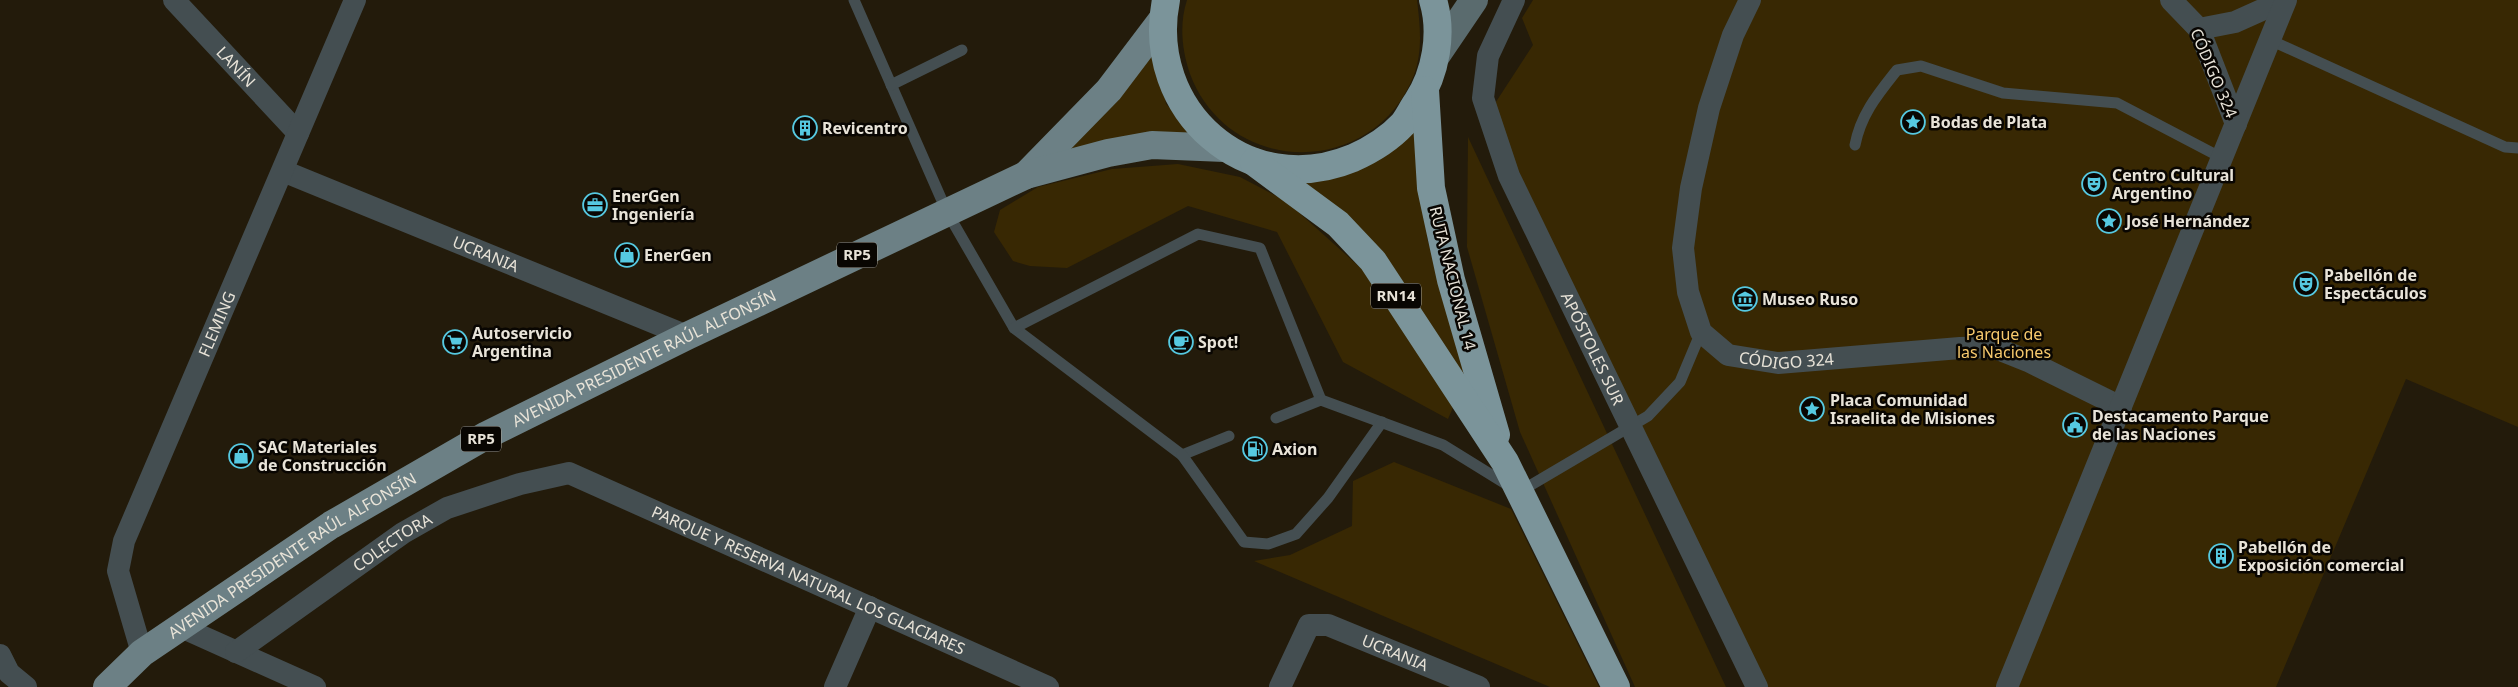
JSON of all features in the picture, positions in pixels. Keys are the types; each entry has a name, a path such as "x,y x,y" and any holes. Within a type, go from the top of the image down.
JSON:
{"highway":[{"name":"RN14","path":"1164,10 1164,58 1176,93 1197,124 1225,148 1254,162 1294,170 1334,166 1371,150 1403,124 1425,90 1436,56 1437,12 1433,0"},
{"name":"RUTA NACIONAL 14","path":"1425,90 1431,188 1451,280 1505,462"},
{"name":"RUTA NACIONAL 14","path":"1254,162 1338,224 1373,261 1505,462 1616,687"}],"main road":[{"path":"1436,56 1474,0"},
{"name":"AVENIDA PRESIDENTE RAÚL ALFONSÍN","path":"1026,175 1108,90 1164,10"},
{"name":"AVENIDA PRESIDENTE RAÚL ALFONSÍN","path":"106,687 142,653 331,525 488,435 688,336 1026,175 1108,152 1152,145 1225,148"}],"street":[{"name":"LANÍN","path":"174,0 298,133"},
{"name":"FLEMING","path":"142,653 118,571 124,541 356,0"},
{"name":"APÓSTOLES SUR","path":"1514,0 1488,56 1483,98 1509,176 1756,687"},
{"path":"1701,332 1688,292 1683,248 1691,188 1712,99 1733,35 1750,0"},
{"name":"CÓDIGO 324","path":"2171,0 2199,29 2236,124"},
{"path":"2199,29 2235,22 2285,0"},
{"name":"CÓDIGO 324","path":"2007,687 2285,0"},
{"name":"UCRANIA","path":"283,171 688,336"},
{"name":"CÓDIGO 324","path":"1701,332 1728,355 1778,363 1993,347 2028,361 2121,407"},
{"name":"PARQUE Y RESERVA NATURAL LOS GLACIARES","path":"569,473 1048,687"},
{"name":"COLECTORA","path":"236,652 402,533 447,508 520,484 569,473"},
{"path":"835,687 870,607"},
{"name":"UCRANIA","path":"1280,687 1309,626 1328,625 1479,687"},
{"path":"181,628 315,687"},
{"path":"0,655 9,673 26,687"}],"lane":[{"path":"854,0 947,212 1014,328 1182,455 1244,542 1268,544 1296,534 1328,498 1382,422"},
{"path":"2270,40 2505,147 2518,148"},
{"path":"891,85 962,50"},
{"path":"1855,145 1859,126 1875,98 1898,70 1921,66 2003,93 2117,103 2222,158"},
{"path":"1014,328 1198,234 1260,248 1321,400"},
{"path":"1276,418 1321,400 1443,445 1519,492 1648,416 1680,382 1701,332"},
{"path":"1182,455 1229,436"}],"green space":[{"path":"1187,0 1417,0 1420,47 1417,66 1414,75 1394,109 1368,133 1336,147 1302,152 1267,147 1236,133 1209,108 1190,74 1185,56 1182,28"},
{"name":"Parque de las Naciones","path":"1533,0 2518,0 2518,427 2406,379 2276,687 1763,687 1490,111 1533,45 1522,18"},
{"path":"1156,48 1166,104 1202,141 1059,155"},
{"path":"1422,121 1427,238 1470,385 1384,253 1298,180"},
{"path":"1468,137 1726,687 1635,687 1520,432 1467,247"},
{"path":"1178,164 1240,177 1286,201 1363,270 1454,405 1448,419 1343,362 1277,232 1188,206 1067,268 1030,266 1013,261 994,232 1000,210 1038,187 1112,169"},
{"path":"1394,462 1511,509 1599,687 1550,687 1254,561 1290,555 1352,526 1353,481"}],"place":[{"name":"Bodas de Plata","path":"1913,122"},
{"name":"Revicentro","path":"805,128"},
{"name":"Centro Cultural Argentino","path":"2094,184"},
{"name":"EnerGen Ingeniería","path":"595,205"},
{"name":"José Hernández","path":"2109,221"},
{"name":"EnerGen","path":"627,255"},
{"name":"Pabellón de Espectáculos","path":"2306,284"},
{"name":"Museo Ruso","path":"1745,299"},
{"name":"Autoservicio Argentina","path":"455,342"},
{"name":"Spot!","path":"1181,342"},
{"name":"Placa Comunidad Israelita de Misiones","path":"1812,409"},
{"name":"Destacamento Parque de las Naciones","path":"2075,425"},
{"name":"Axion","path":"1255,449"},
{"name":"SAC Materiales de Construcción","path":"241,456"},
{"name":"Pabellón de Exposición comercial","path":"2221,556"}]}
